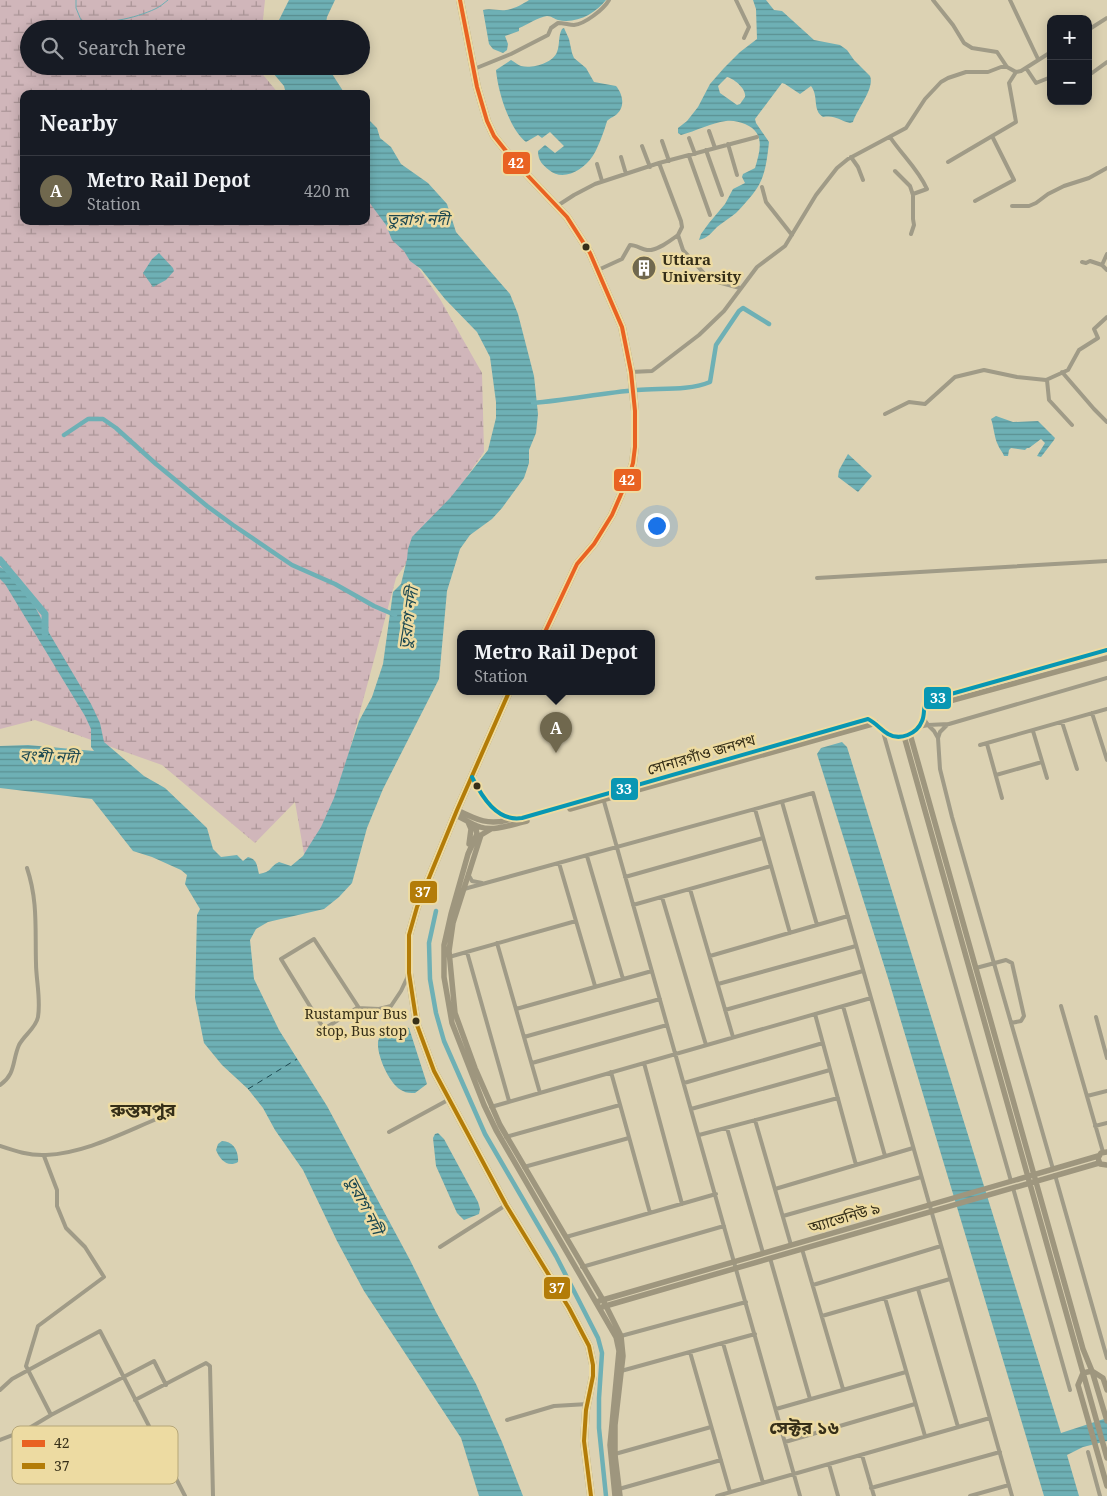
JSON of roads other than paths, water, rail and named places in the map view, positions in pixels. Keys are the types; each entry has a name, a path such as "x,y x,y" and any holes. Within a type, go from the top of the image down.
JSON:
{"highway":[{"path":"460,0 481,103 494,136 514,161 567,217 580,236 598,270 622,327 631,375 634,400 635,447 629,476 612,515 573,571 546,630"},
{"path":"508,695 456,812 415,914 408,942 409,974 417,1025 434,1072 506,1205 569,1308 589,1346 593,1364 593,1376 584,1441 591,1496"}],"street":[{"path":"474,69 512,54 548,36 551,28 558,23 574,25 591,17 605,7 610,0"},
{"path":"736,0 749,28 744,38"},
{"path":"933,0 953,25 964,43 972,48 997,52 1006,66 1016,72"},
{"path":"1010,0 1038,59"},
{"path":"1092,27 1107,18"},
{"path":"948,162 1016,122 1009,83 1016,72 1026,68 1047,54"},
{"path":"1092,73 1107,62"},
{"path":"631,375 652,371 684,348 724,311 740,288 763,261 785,246 816,195 837,168 851,157 906,128 925,99 941,82 966,72 988,72 1006,66"},
{"path":"1026,68 1036,84 1047,79"},
{"path":"709,131 715,148"},
{"path":"975,201 1014,180 992,136"},
{"path":"557,206 574,194 602,181 757,137"},
{"path":"890,137 921,175 927,189 912,194"},
{"path":"689,138 695,154"},
{"path":"662,140 669,161"},
{"path":"728,144 737,175"},
{"path":"642,146 650,167"},
{"path":"706,150 722,195"},
{"path":"689,156 710,215"},
{"path":"621,157 626,174"},
{"path":"851,157 858,167 863,180"},
{"path":"597,164 602,181"},
{"path":"598,270 622,259 625,250 630,245 636,245 646,250 657,248 678,235 682,228 681,221 660,164"},
{"path":"1012,206 1029,206 1064,186 1088,178 1107,168"},
{"path":"895,171 910,186 914,225 911,234"},
{"path":"762,187 766,202 792,235"},
{"path":"678,235 683,250 710,280 740,288"},
{"path":"1102,265 1107,254"},
{"path":"1082,262 1090,261 1102,265 1107,270"},
{"path":"885,414 909,402 925,404 955,377 984,370 1016,377 1047,380 1068,370 1079,350 1098,338 1094,329 1107,317"},
{"path":"1062,372 1107,422"},
{"path":"1047,380 1049,400 1072,425"},
{"path":"817,578 1107,562"},
{"path":"908,738 923,718 926,701 1107,650"},
{"path":"924,708 1107,658"},
{"path":"917,728 928,725 950,724 1107,678"},
{"path":"980,745 1107,709"},
{"path":"1092,713 1107,760"},
{"path":"923,718 938,738 940,769 993,963 1107,1358"},
{"name":"সোনারগাঁও জনপথ","path":"602,797 868,719 876,723"},
{"path":"1062,722 1077,769"},
{"path":"876,723 889,734 908,738"},
{"name":"সোনারগাঁও জনপথ","path":"514,821 876,723"},
{"path":"938,738 942,730 950,724"},
{"path":"882,728 1070,1390"},
{"path":"1033,731 1047,778"},
{"path":"908,738 976,968 994,1045"},
{"path":"908,738 1032,1179 1107,1458"},
{"path":"986,744 1002,798"},
{"path":"996,775 1042,762"},
{"path":"472,777 483,797 494,810 514,821"},
{"path":"461,890 813,793 1012,1496"},
{"path":"602,797 800,1496"},
{"path":"782,802 817,924"},
{"path":"756,809 790,933"},
{"path":"456,812 482,828"},
{"path":"470,819 492,823 514,821"},
{"path":"470,819 475,825 491,829"},
{"path":"470,819 471,832 466,873 474,882 489,882"},
{"path":"481,835 491,829 514,821"},
{"path":"468,854 476,834 475,825"},
{"path":"482,828 466,873 453,923 449,957 453,1002 458,1026 506,1137 566,1237 614,1332 618,1345 610,1445 615,1496"},
{"path":"625,876 764,838"},
{"path":"587,856 623,979"},
{"path":"559,863 596,986"},
{"path":"633,905 771,866"},
{"path":"0,1085 11,1076 19,1044 38,1018 37,920 33,885 27,868"},
{"path":"690,889 733,1037"},
{"path":"461,890 446,932 444,958 448,1003 452,1023 484,1105 496,1130 621,1336 623,1347 615,1425 615,1454 620,1496"},
{"path":"662,897 706,1045"},
{"path":"710,956 848,916"},
{"path":"449,957 576,922"},
{"path":"359,1008 314,939 281,959 324,1029 359,1008 379,1009 391,1006 409,974"},
{"path":"497,943 540,1092"},
{"path":"718,984 856,946"},
{"path":"467,952 509,1101"},
{"path":"976,968 1006,960 1012,963 1024,1016 1021,1021 1011,1024"},
{"path":"516,1009 652,971"},
{"path":"725,1010 863,971"},
{"path":"491,1106 871,998"},
{"path":"524,1037 660,999"},
{"path":"843,1006 885,1156"},
{"path":"1061,1006 1096,1126 1102,1165 1107,1166"},
{"path":"814,1014 856,1165"},
{"path":"1096,1017 1107,1058"},
{"path":"532,1063 667,1025"},
{"path":"684,1083 823,1043"},
{"path":"644,1063 682,1204"},
{"path":"691,1109 830,1070"},
{"path":"611,1072 650,1213"},
{"path":"1087,1096 1107,1091"},
{"path":"699,1135 838,1098"},
{"path":"389,1132 448,1100"},
{"path":"506,1137 620,1105"},
{"path":"0,1146 24,1154 44,1156 84,1148 164,1116"},
{"path":"755,1120 791,1245"},
{"path":"1096,1126 1107,1123"},
{"path":"727,1128 763,1253"},
{"path":"524,1167 629,1138"},
{"path":"775,1189 913,1148"},
{"path":"44,1156 57,1190 57,1206 66,1228 85,1247 104,1277 38,1326 26,1366 52,1415"},
{"name":"অ্যাভেনিউ ৯","path":"601,1304 736,1265 802,1249 1102,1156"},
{"path":"783,1216 921,1177"},
{"path":"1032,1179 1083,1349 1092,1371 1106,1418"},
{"path":"566,1237 716,1194"},
{"path":"440,1247 506,1205"},
{"name":"অ্যাভেনিউ ৯","path":"736,1265 763,1253 930,1208"},
{"path":"582,1267 724,1226"},
{"path":"813,1285 941,1246"},
{"path":"802,1249 843,1390"},
{"path":"770,1258 810,1399"},
{"path":"822,1316 950,1279"},
{"path":"918,1289 958,1427"},
{"path":"885,1298 925,1436"},
{"path":"621,1336 746,1302"},
{"path":"0,1390 12,1379 28,1369 100,1331 149,1426"},
{"path":"621,1371 755,1334"},
{"path":"723,1343 763,1483"},
{"path":"690,1352 730,1492"},
{"path":"33,1426 154,1361 166,1384"},
{"path":"135,1400 206,1364 210,1366 213,1496"},
{"path":"1083,1374 1092,1371"},
{"path":"1092,1371 1103,1378 1107,1390"},
{"path":"776,1409 906,1372"},
{"path":"1083,1374 1078,1388 1107,1486"},
{"path":"507,1420 554,1406 588,1404"},
{"path":"785,1442 916,1404"},
{"path":"717,1496 990,1418"},
{"path":"615,1454 711,1427"},
{"path":"0,1440 12,1435"},
{"path":"871,1488 1000,1452"},
{"path":"1088,1452 1100,1496"},
{"path":"862,1454 874,1496"},
{"path":"619,1489 720,1460"},
{"path":"829,1464 838,1496"},
{"path":"178,1483 185,1496"},
{"path":"970,1496 1009,1485"}],"water":[{"path":"289,0 335,0 326,20 279,20"},
{"path":"529,0 606,0 591,14 572,21 558,20 550,16 536,19 519,28 519,31 505,36 508,44 507,50 503,53 493,49 489,44 483,10 509,9"},
{"path":"753,0 766,0 774,10 782,11 814,40 840,45 847,50 870,76 870,86 853,122 850,123 834,117 823,117 816,107 815,94 811,86 800,94 782,83 755,119 769,142 766,165 761,181 752,196 736,213 707,237 699,240 701,234 725,204 733,189 745,183 742,177 743,174 755,168 760,149 759,137 752,128 734,121 715,123 681,135 678,133 678,128 687,121 698,107 710,84 724,68 757,39 756,9","holes":["727,77 739,84 745,94 740,104 737,105 720,93 718,86"]},
{"path":"564,28 574,58 586,68 594,82 616,86 620,92 622,103 620,111 607,121 596,150 588,162 572,173 560,175 549,170 543,164 538,151 545,145 555,153 564,146 550,132 542,138 538,135 526,142 520,136 505,109 496,70 511,60 520,66 526,67 547,62 557,52 559,38"},
{"path":"275,75 333,75 342,90 285,90"},
{"name":"বংশী নদী","path":"370,121 377,128 380,138 391,147 401,164 428,183 447,204 456,232 510,294 518,314 534,376 538,414 536,433 529,450 529,463 524,478 502,508 492,519 470,535 460,549 447,591 439,679 383,789 367,828 352,883 324,909 268,922 256,929 250,940 254,979 279,1030 327,1106 476,1384 502,1442 523,1496 479,1496 461,1438 364,1291 337,1241 303,1170 275,1130 263,1108 248,1089 222,1065 204,1043 195,998 197,915 200,909 185,884 187,875 181,870 152,857 133,851 92,799 0,788 0,746 28,745 94,751 91,747 91,729 85,716 5,584 0,579 0,567 20,579 91,704 100,723 104,742 144,776 165,788 207,828 213,849 221,857 237,855 243,861 248,857 251,858 256,863 259,874 268,871 279,862 291,866 303,856 321,827 334,798 359,721 372,697 383,664 393,592 401,584 412,537 451,497 488,450 496,418 496,402 490,357 477,332 445,299 421,269 410,261 404,251 392,240 386,225 370,203"},
{"path":"159,253 174,271 166,280 153,287 143,273 152,259"},
{"path":"996,416 1013,422 1038,421 1055,438 1041,457 1037,456 1045,443 1041,439 1025,450 1011,448 1008,456 1004,456 999,448 991,419"},
{"path":"848,454 872,476 858,492 838,477 839,470"},
{"path":"842,742 847,747 1061,1433 1107,1418 1107,1441 1083,1447 1067,1455 1079,1496 1044,1496 888,978 817,754 821,748"},
{"path":"402,1026 409,1028 427,1084 415,1093 404,1092 393,1083 385,1070 378,1049 378,1040 383,1032"},
{"path":"438,1133 444,1139 478,1202 479,1214 464,1220 457,1213 436,1166 433,1138"},
{"path":"226,1141 235,1147 238,1162 231,1164 225,1162 220,1157 216,1150 218,1144"}],"waterway":[{"path":"76,0 76,8 81,20"},
{"path":"119,20 157,8 168,0"},
{"path":"533,403 624,391 684,388 702,385 710,382 716,345 739,311 743,308 769,324"},
{"path":"64,435 88,419 103,419 207,506 292,565 335,584 374,606 395,615"},
{"name":"তুরাগ নদী","path":"0,560 45,614 45,633"},
{"path":"436,911 429,943 430,979 436,1013 444,1041 485,1134 556,1256 598,1338 602,1353 599,1428 606,1496"}],"place":[{"name":"Uttara University","path":"644,268"},
{"name":"Metro Rail Depot","path":"556,753"},
{"name":"Rustampur Bus stop, Bus stop","path":"416,1021"}],"district":[{"name":"রুস্তমপুর","path":"143,1109"},
{"name":"সেক্টর ১৬","path":"804,1427"}]}
